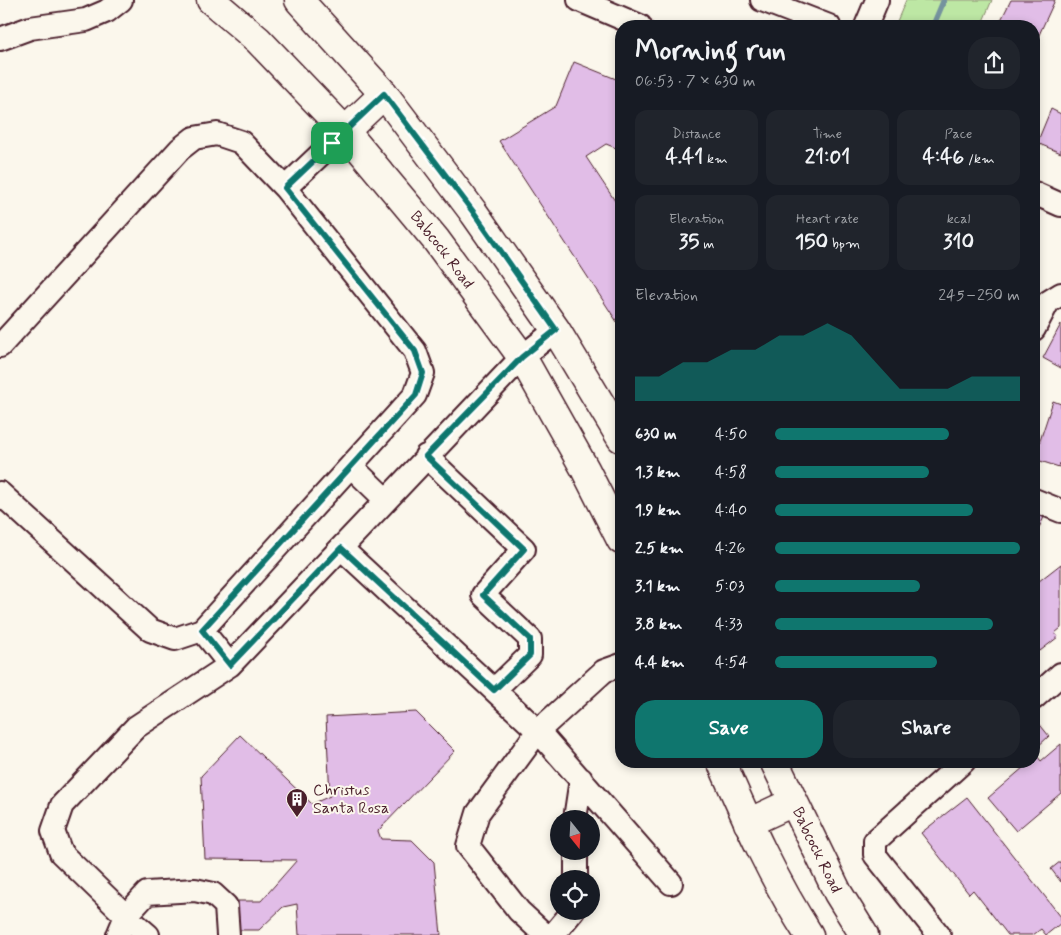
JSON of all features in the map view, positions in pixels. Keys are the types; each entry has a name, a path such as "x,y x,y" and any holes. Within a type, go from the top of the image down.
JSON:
{"main road":[{"name":"Babcock Road","path":"211,0 258,40 345,131 436,240 522,357 585,469 615,528"},
{"path":"299,0 384,94 474,213 556,330 615,428"},
{"path":"345,131 384,94"},
{"path":"724,768 748,823 809,935"},
{"name":"Babcock Road","path":"777,768 838,893 864,935"},
{"path":"748,823 793,802"}],"street":[{"path":"0,39 30,28 86,20 107,10 121,0"},
{"path":"579,0 626,20"},
{"path":"762,0 814,20"},
{"path":"869,20 877,0"},
{"path":"285,188 345,131"},
{"path":"0,346 180,149 194,138 217,134 240,142 285,188 415,351 423,373 416,395 202,630 175,639 150,630 0,493"},
{"path":"1040,196 1061,205"},
{"path":"1040,317 1048,302 1061,294"},
{"path":"148,935 122,925 60,853 53,831 62,805 136,727 230,665 426,456 522,357 556,330"},
{"path":"426,456 524,549 483,595 530,639 530,655 494,690"},
{"path":"351,466 386,500"},
{"path":"1040,502 1061,511"},
{"path":"341,548 538,731 671,883"},
{"path":"202,630 230,665"},
{"path":"546,935 519,911 468,846 478,813 538,731 604,672 615,667"},
{"path":"1040,693 1061,674"},
{"path":"939,935 875,855 875,842 956,768"},
{"path":"576,810 581,779"},
{"path":"122,925 147,893 195,890 213,894 226,906 228,935"},
{"path":"553,935 566,920"}],"green space":[{"path":"906,0 992,0 984,20 898,20"}],"building":[{"path":"1011,0 1055,0 1040,33 1040,20 1001,20"},
{"path":"574,62 615,79 615,148 606,144 586,157 615,201 615,319 499,141 556,106"},
{"path":"1051,109 1061,114 1061,153 1040,144 1040,136"},
{"path":"1061,324 1061,368 1043,358"},
{"path":"1053,401 1061,404 1061,464 1059,467 1040,461 1040,441"},
{"path":"1040,513 1045,515 1040,526"},
{"path":"1061,564 1061,628 1055,633 1058,637 1040,651 1040,580"},
{"name":"Christus Santa Rosa","path":"416,712 455,751 378,831 381,839 412,840 434,862 441,935 299,935 297,904 283,907 259,930 239,930 238,901 261,901 297,860 205,859 201,776 240,735 312,804 330,796 326,717"},
{"path":"1040,725 1049,736 1040,744"},
{"path":"1061,744 1061,793 1016,831 988,798 1023,768 1040,768 1040,760 1041,761"},
{"path":"967,797 1061,917 1061,923 1046,935 1041,929 1033,935 1008,935 973,890 969,894 921,833"},
{"path":"1061,861 1061,882 1051,869"}],"waterway":[{"path":"936,20 944,0"}],"place":[{"name":"Christus Santa Rosa","path":"297,818"}],"route":[{"path":"384,94 474,213 556,330 522,357 426,456 524,549 483,595 530,639 530,655 494,690 341,548 230,665 202,630 416,395 423,373 415,351 285,188 332,143 384,94"}]}
